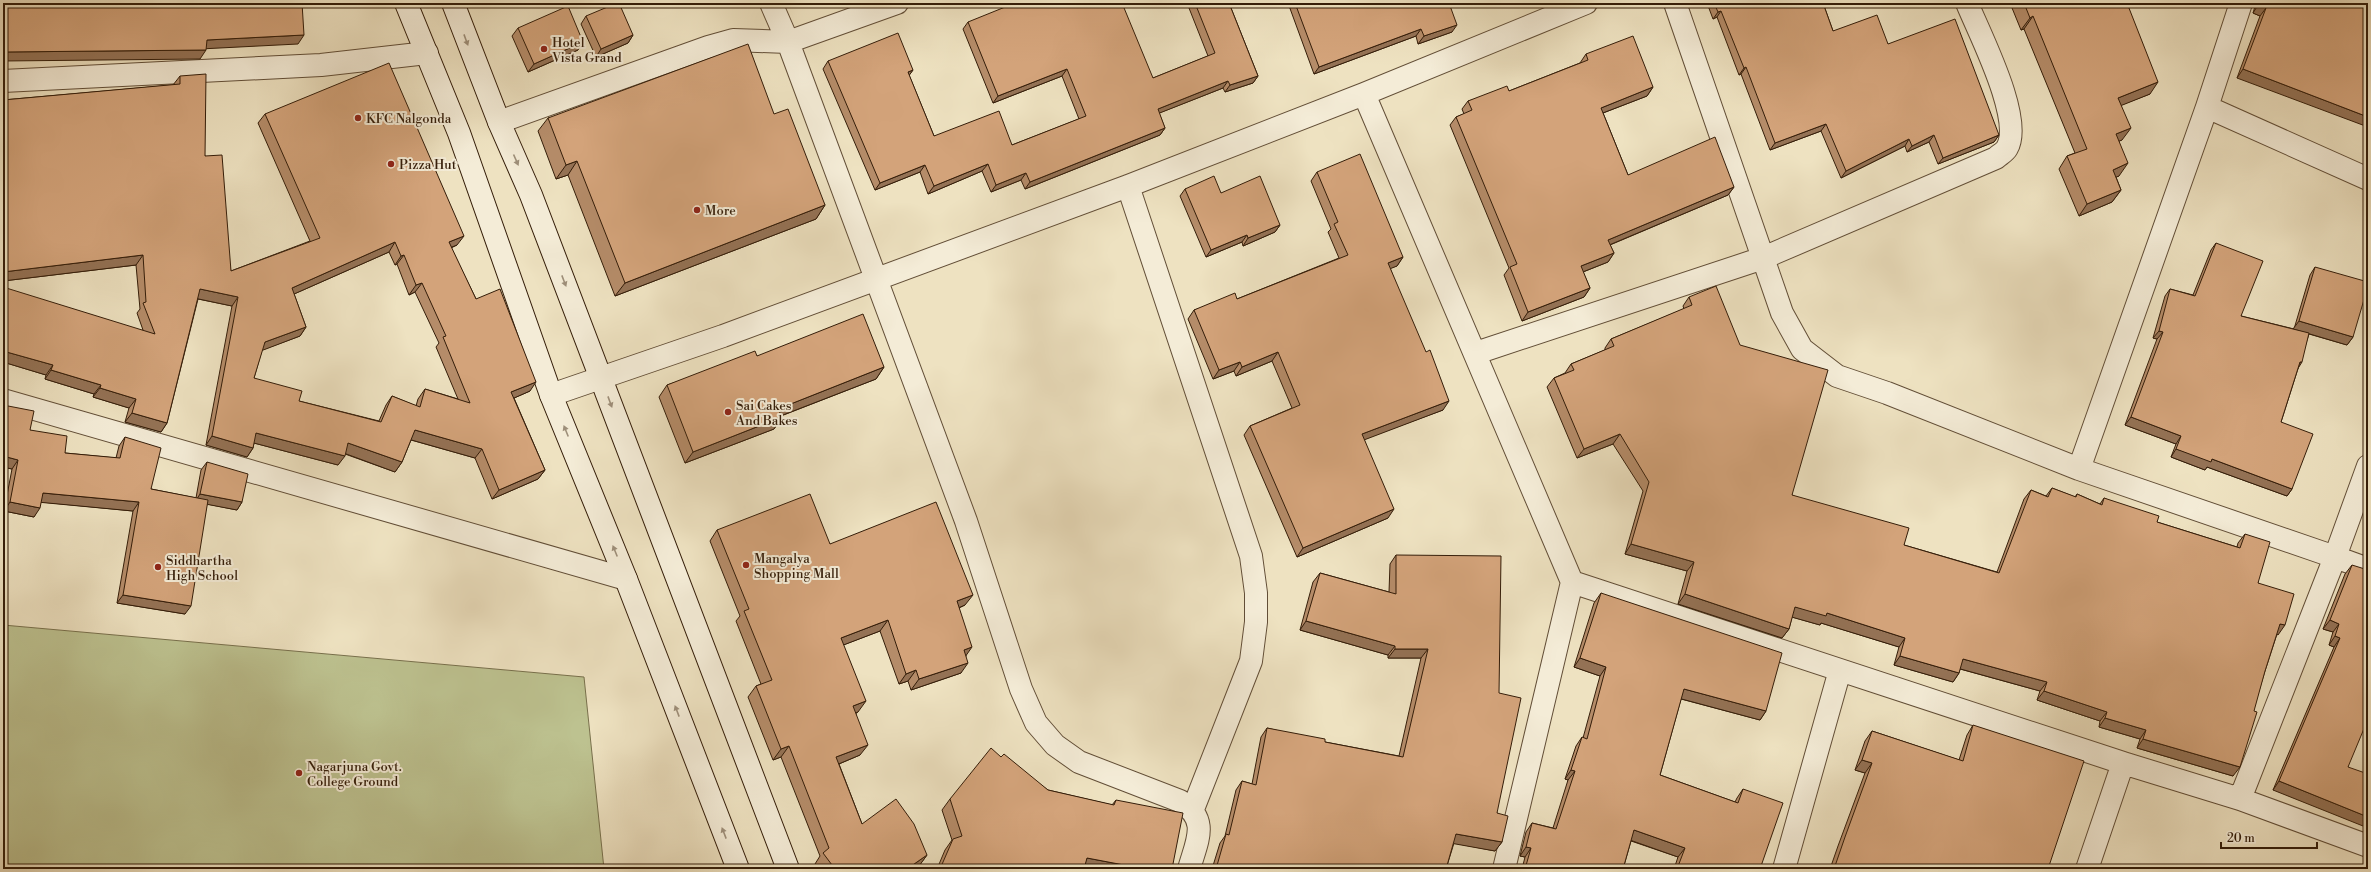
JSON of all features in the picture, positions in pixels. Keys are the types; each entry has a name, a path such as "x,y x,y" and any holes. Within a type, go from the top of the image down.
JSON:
{"street":[{"path":"406,3 459,133 551,395 626,579 738,869"},
{"path":"453,3 499,122 531,195 788,869"},
{"path":"771,3 788,42 966,521 1021,689 1036,723 1056,745 1079,762 1180,800 1193,809 1198,820 1198,835 1189,869"},
{"path":"499,122 708,47 733,40 788,42 897,3"},
{"path":"1675,3 1782,313 1802,349 1837,376 1886,393 2079,469 2368,569"},
{"path":"1476,353 1763,258 1996,158 2007,148 2011,134 2008,105 1967,3"},
{"path":"2079,469 2207,107 2241,3"},
{"path":"551,395 601,376 723,336 1128,186 1364,94 1572,6"},
{"path":"3,81 321,65 427,53"},
{"path":"1364,94 1476,353 1572,582 1504,869"},
{"path":"2207,107 2368,179"},
{"path":"1128,186 1251,556 1256,593 1256,622 1251,661 1193,809"},
{"path":"3,400 626,579"},
{"path":"2240,800 2335,557 2368,466"},
{"path":"1572,582 2240,800 2368,846"},
{"path":"1784,869 1840,670"},
{"path":"2087,869 2123,763"}],"green space":[{"name":"Nagarjuna Govt. College Ground","path":"3,625 584,677 604,869 3,869"}],"building":[{"path":"3,3 302,3 304,35 207,40 206,50 3,52"},
{"path":"619,3 633,35 601,49 586,16"},
{"path":"1015,3 1122,3 1153,78 1215,53 1195,3 1229,3 1258,76 1230,85 1228,81 1158,109 1165,128 1030,182 1026,173 996,185 988,164 934,186 925,165 880,183 828,61 898,33 913,70 908,72 934,136 999,111 1012,145 1086,116 1067,69 998,96 968,22"},
{"path":"1295,3 1449,3 1457,25 1424,36 1421,29 1319,67"},
{"path":"1714,3 1823,3 1833,31 1877,15 1888,44 1955,19 1999,135 1943,158 1934,135 1912,146 1909,139 1846,171 1826,124 1775,143 1746,67 1744,68 1721,11 1718,12"},
{"path":"2024,3 2127,3 2158,82 2118,98 2131,128 2116,134 2128,163 2113,170 2121,190 2087,204 2067,156 2087,149 2033,16 2030,18"},
{"path":"2259,3 2368,3 2368,117 2243,69 2266,8 2258,5"},
{"path":"568,6 583,42 534,64 518,28"},
{"path":"1633,36 1653,87 1601,108 1628,175 1715,137 1734,187 1608,240 1614,253 1581,266 1590,288 1528,312 1510,267 1517,264 1456,117 1472,110 1468,101 1507,86 1509,91 1588,60 1586,54"},
{"path":"748,44 774,114 788,109 825,205 625,283 577,161 566,165 548,118"},
{"path":"389,63 464,236 449,242 476,299 500,289 536,382 511,392 545,470 499,490 482,449 415,430 402,462 348,443 345,456 256,433 253,448 212,436 238,297 200,289 167,423 132,413 136,399 100,388 101,385 51,370 53,365 3,351 3,287 155,334 143,303 146,302 143,255 3,272 3,100 180,84 180,76 206,74 205,156 222,155 231,271 320,238 265,114","holes":["395,242 401,256 404,255 416,285 422,283 446,336 443,337 470,403 425,389 420,407 392,396 381,422 299,401 302,391 254,378 265,342 306,327 292,288"]},
{"path":"1360,154 1403,257 1388,263 1426,352 1430,350 1449,401 1362,434 1394,509 1303,548 1250,426 1300,405 1278,352 1242,367 1240,362 1219,370 1194,310 1235,293 1237,299 1348,255 1334,224 1338,222 1317,172"},
{"path":"1214,176 1221,193 1260,176 1280,225 1248,238 1247,235 1211,250 1185,189"},
{"path":"2216,243 2263,261 2241,316 2309,333 2302,362 2300,362 2281,422 2313,434 2292,489 2212,459 2211,462 2176,449 2181,436 2131,417 2163,332 2159,331 2170,289 2195,296"},
{"path":"2315,267 2368,282 2353,337 2299,321"},
{"path":"1716,286 1740,345 1828,370 1792,495 1909,528 1904,545 1999,573 2031,490 2048,497 2052,488 2076,497 2077,494 2102,505 2104,498 2159,516 2157,522 2240,548 2245,534 2270,542 2258,583 2294,594 2285,625 2280,624 2265,671 2254,711 2257,712 2240,767 2143,739 2146,730 2105,718 2107,712 2044,691 2047,682 1963,659 1959,673 1900,656 1905,638 1827,613 1826,616 1795,607 1789,629 1685,594 1694,562 1631,544 1649,482 1620,434 1584,449 1554,378 1574,370 1571,364 1614,346 1611,339 1692,305 1689,297"},
{"path":"863,314 884,367 778,409 782,417 693,452 667,385 755,351 757,356"},
{"path":"3,405 34,411 30,430 67,436 65,453 120,458 125,437 161,448 151,489 208,500 191,606 123,595 139,502 43,493 40,508 10,502 18,460 3,456"},
{"path":"207,462 248,474 242,502 200,494"},
{"path":"810,494 830,544 936,502 973,595 957,601 972,647 964,650 968,663 919,679 916,670 906,674 888,620 841,638 866,701 853,706 868,745 836,757 862,824 896,799 914,824 927,855 907,869 835,869 823,853 829,848 789,746 781,749 756,686 772,680 744,611 749,609 717,530"},
{"path":"1396,555 1501,556 1499,693 1521,698 1497,813 1508,816 1502,842 1456,834 1446,869 1216,869 1226,834 1229,835 1242,781 1256,785 1267,728 1325,739 1325,742 1403,757 1428,649 1395,649 1395,646 1306,621 1320,573 1396,594"},
{"path":"2352,565 2368,570 2368,719 2348,767 2368,774 2368,817 2279,781 2340,638 2335,636 2339,624 2330,620"},
{"path":"1601,593 1782,653 1766,711 1684,689 1660,775 1738,803 1743,789 1783,803 1760,869 1677,869 1685,848 1634,830 1623,869 1525,869 1531,848 1526,847 1532,823 1556,829 1575,771 1571,770 1582,737 1587,739 1606,667 1580,658"},
{"path":"1973,725 2084,761 2048,869 1834,869 1872,763 1862,760 1872,731 1963,761"},
{"path":"991,748 1001,757 1004,754 1048,790 1114,805 1116,800 1183,813 1172,869 1145,869 1087,858 1084,869 940,869 953,839 962,836 950,799"}],"place":[{"name":"Hotel Vista Grand","path":"544,49"},
{"name":"KFC Nalgonda","path":"358,118"},
{"name":"Pizza Hut","path":"391,164"},
{"name":"More","path":"697,210"},
{"name":"Sai Cakes And Bakes","path":"728,412"},
{"name":"Mangalya Shopping Mall","path":"746,565"},
{"name":"Siddhartha High School","path":"158,567"},
{"name":"Nagarjuna Govt. College Ground","path":"299,773"}]}
